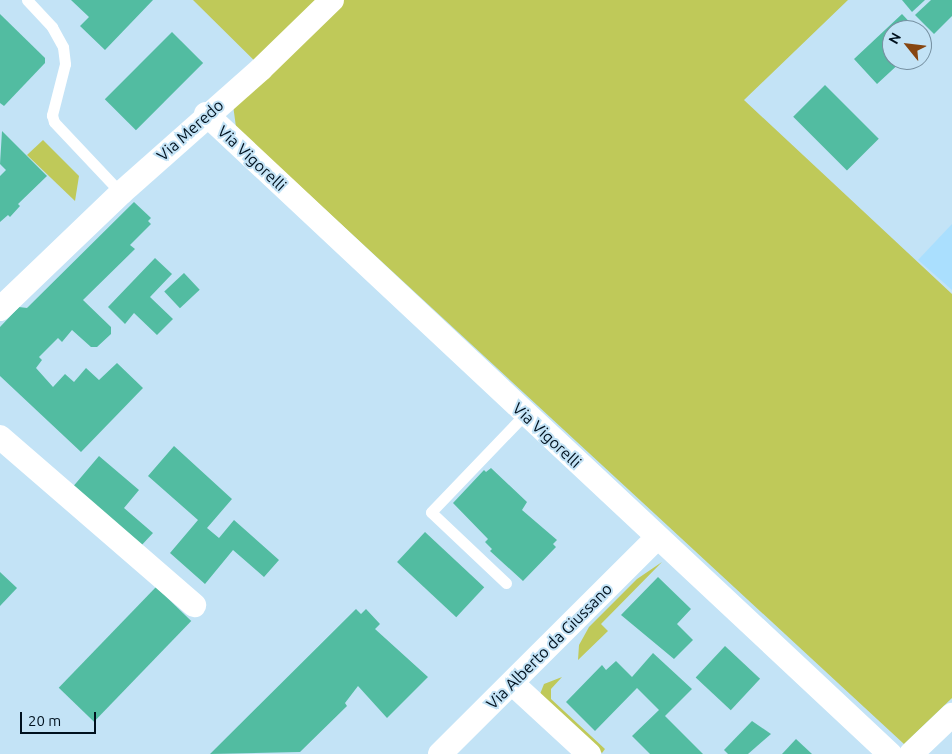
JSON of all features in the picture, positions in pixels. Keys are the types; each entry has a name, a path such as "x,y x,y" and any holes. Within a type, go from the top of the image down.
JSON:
{"street":[{"name":"Via Meredo","path":"2,302 206,114 261,69 332,0"},
{"name":"Via Vigorelli","path":"206,114 890,754"},
{"path":"0,437 194,605"},
{"name":"Via Alberto da Giussano","path":"440,754 657,538"},
{"path":"512,683 589,754"},
{"path":"911,754 952,716"}],"lane":[{"path":"27,0 52,27 63,47 65,64 52,115 54,122 121,193"},
{"path":"506,583 431,512 525,414"}],"shaded area":[{"path":"952,224 952,290 918,260"}],"green space":[{"path":"193,0 848,0 744,100 952,294 952,698 904,744 236,127 233,105 267,73"},
{"path":"43,140 79,176 75,201 27,155"},
{"path":"662,562 601,624 608,631 578,660 579,645 589,627 637,579"},
{"path":"562,677 551,689 551,699 605,749 602,753 540,694 544,684"}],"building":[{"path":"71,0 153,0 105,50 80,26 89,17"},
{"path":"902,0 925,0 912,12"},
{"path":"931,0 952,0 952,16 934,34 932,32 932,20 920,20 915,15"},
{"path":"0,14 45,58 45,63 4,106 0,103"},
{"path":"902,14 908,20 896,20"},
{"path":"172,32 203,63 136,130 105,99"},
{"path":"882,33 882,70 892,70 877,84 854,59"},
{"path":"825,85 879,139 847,171 793,117"},
{"path":"2,131 47,176 18,204 20,206 10,217 8,215 0,222 0,176 6,170 0,164"},
{"path":"134,202 151,218 148,221 151,224 130,245 135,249 83,300 111,327 111,334 97,347 91,347 72,330 62,342 58,338 39,357 42,360 36,368 53,387 65,374 74,382 86,368 99,380 117,363 143,388 81,452 0,376 0,327 19,307 27,308"},
{"path":"155,258 172,274 150,297 173,319 157,335 134,313 125,324 108,307"},
{"path":"184,273 200,290 180,308 164,291"},
{"path":"174,446 232,499 207,528 219,538 234,520 279,560 264,577 233,550 205,584 170,553 198,520 148,476"},
{"path":"99,456 139,490 124,508 153,533 139,548 71,489"},
{"path":"491,468 527,502 522,510 557,540 553,544 556,547 523,581 490,551 492,549 485,542 488,539 453,503 484,470 486,472"},
{"path":"425,532 484,587 456,617 397,562"},
{"path":"0,572 17,588 0,606"},
{"path":"658,577 691,609 677,624 693,640 674,659 621,615"},
{"path":"156,587 191,621 94,722 59,688"},
{"path":"356,609 361,614 366,609 380,624 375,629 428,677 387,718 358,686 345,703 347,706 300,752 210,754"},
{"path":"725,646 760,679 731,710 696,677"},
{"path":"653,653 692,689 665,716 703,754 650,754 632,736 659,710 637,688 595,731 566,702 602,665 606,670 616,661 632,677"},
{"path":"752,721 771,734 748,754 728,754 724,750"},
{"path":"796,739 812,754 782,754"}]}
